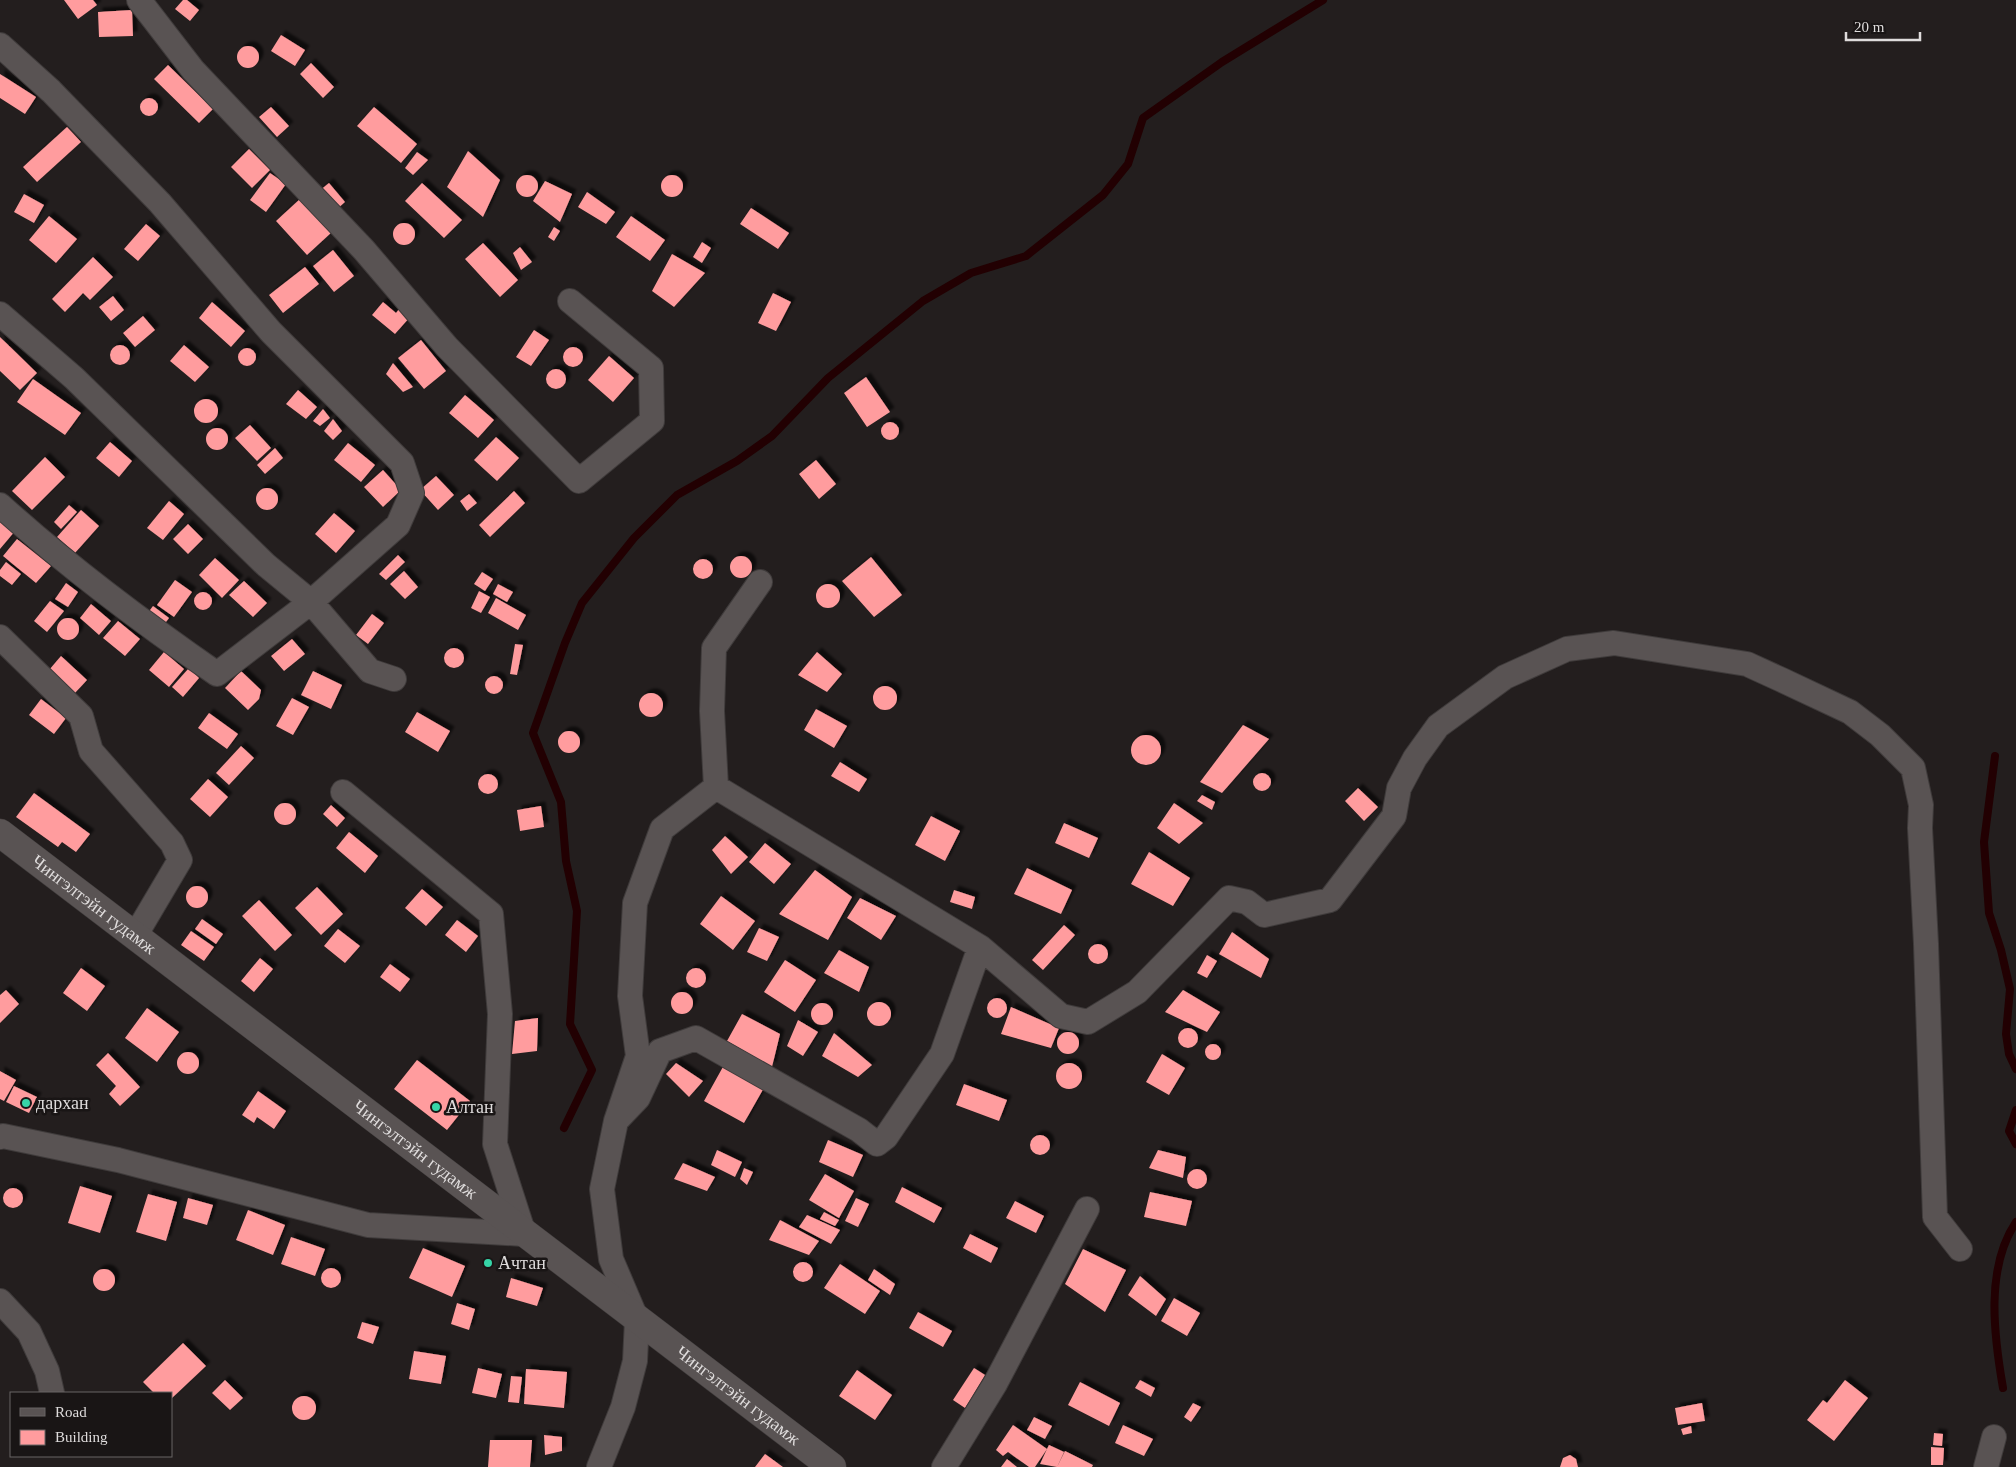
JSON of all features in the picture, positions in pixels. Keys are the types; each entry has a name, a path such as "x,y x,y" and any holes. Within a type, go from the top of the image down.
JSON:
{"main road":[{"name":"Чингэлтэйн гудамж","path":"0,833 832,1467"}],"street":[{"path":"139,0 193,70 364,250 446,347 579,481 652,421 651,368 570,301"},
{"path":"0,45 51,91 160,203 271,332 402,463 412,493 398,525 311,602 217,674 164,637 38,539 0,505"},
{"path":"0,314 74,378 266,565 311,602 370,671 394,679"},
{"path":"716,787 712,710 714,648 760,582"},
{"path":"0,637 81,716 92,751 172,843 180,860 135,936"},
{"path":"716,787 980,947 1061,1016 1088,1022 1137,992 1229,898 1247,902 1264,915 1330,900 1394,816 1399,788 1415,758 1438,726 1505,677 1567,649 1614,643 1747,664 1850,712 1880,734 1913,768 1922,804 1920,828 1926,944 1935,1217 1960,1250"},
{"path":"599,1467 624,1407 634,1361 637,1320 611,1259 602,1189 616,1121 638,1056 630,996 635,903 662,829 716,787"},
{"path":"0,1137 3,1136 118,1160 368,1225 524,1234 495,1144 500,1014 491,914 343,792"},
{"path":"616,1121 638,1098 660,1051 696,1038 859,1130 877,1144 886,1138 942,1054 980,947"},
{"path":"944,1467 995,1384 1087,1209"},
{"path":"0,1301 29,1332 47,1371 52,1392"},
{"path":"1986,1467 1994,1438"}],"building":[{"path":"64,0 93,0 97,5 78,19"},
{"path":"183,0 187,0 199,10 190,21 175,9"},
{"path":"132,10 133,36 99,37 98,12"},
{"path":"281,35 305,50 295,66 271,51"},
{"path":"248,46 256,49 259,57 256,65 248,68 240,65 237,57 240,49"},
{"path":"311,63 334,87 323,98 300,74"},
{"path":"168,65 213,109 199,123 154,79"},
{"path":"0,74 36,97 25,114 0,98"},
{"path":"145,98 153,98 158,103 156,114 145,116 140,111 140,103"},
{"path":"271,107 289,126 277,137 259,117"},
{"path":"374,107 417,144 401,163 357,126"},
{"path":"67,127 81,142 37,182 23,167"},
{"path":"249,149 270,170 252,188 231,167"},
{"path":"468,151 500,180 483,217 447,187"},
{"path":"417,152 428,160 413,175 405,168"},
{"path":"270,173 286,184 266,212 250,200"},
{"path":"527,175 535,178 538,186 535,194 527,197 519,194 516,186 519,178"},
{"path":"672,175 680,178 683,186 680,194 672,197 664,194 661,186 664,178"},
{"path":"545,181 572,194 560,222 533,201"},
{"path":"329,183 345,202 336,210 319,191"},
{"path":"422,183 462,220 444,238 405,201"},
{"path":"587,192 615,212 606,224 578,207"},
{"path":"24,194 44,205 34,223 14,212"},
{"path":"300,199 332,232 307,255 276,221"},
{"path":"751,208 789,233 778,249 740,224"},
{"path":"49,216 77,239 56,263 29,240"},
{"path":"631,216 665,240 650,261 616,237"},
{"path":"404,223 412,226 415,234 412,242 404,245 396,242 393,234 396,226"},
{"path":"146,224 160,236 138,261 124,249"},
{"path":"554,227 560,231 554,241 548,237"},
{"path":"702,242 711,248 702,263 693,257"},
{"path":"483,243 518,280 500,297 465,259"},
{"path":"520,247 532,262 521,270 513,253"},
{"path":"333,250 354,276 334,292 313,266"},
{"path":"672,254 705,273 674,307 652,291"},
{"path":"93,257 113,277 90,300 83,293 65,312 52,299"},
{"path":"305,267 319,284 283,313 269,295"},
{"path":"773,293 791,302 776,331 758,323"},
{"path":"113,296 124,310 111,321 99,307"},
{"path":"212,302 245,331 231,347 199,318"},
{"path":"383,302 396,313 400,308 410,317 395,334 372,315"},
{"path":"143,316 155,330 135,347 123,333"},
{"path":"534,330 549,340 531,366 516,357"},
{"path":"0,337 37,373 20,390 0,371"},
{"path":"421,340 446,371 424,389 398,358"},
{"path":"116,345 124,345 130,351 130,359 124,365 116,365 110,359 110,351"},
{"path":"184,345 209,367 195,382 170,361"},
{"path":"573,347 580,350 583,357 580,364 573,367 566,364 563,357 566,350"},
{"path":"247,348 253,351 256,357 253,363 247,366 241,363 238,357 241,351"},
{"path":"609,356 634,378 613,402 588,380"},
{"path":"393,363 413,387 403,392 386,374"},
{"path":"552,369 560,369 566,375 566,383 560,389 552,389 546,383 546,375"},
{"path":"866,377 890,412 867,427 844,393"},
{"path":"33,379 81,413 65,435 17,402"},
{"path":"298,390 317,407 306,419 286,404"},
{"path":"465,395 494,420 478,438 449,413"},
{"path":"206,399 214,403 218,411 214,419 206,423 198,419 194,411 198,403"},
{"path":"323,409 330,418 320,426 313,421"},
{"path":"333,419 342,431 333,440 324,431"},
{"path":"890,422 896,425 899,431 896,437 890,440 884,437 881,431 884,425"},
{"path":"250,425 271,448 257,461 235,438"},
{"path":"217,428 225,431 228,439 225,447 217,450 209,447 206,439 209,431"},
{"path":"496,437 519,458 497,481 474,460"},
{"path":"110,442 132,461 119,477 96,458"},
{"path":"348,443 375,465 361,482 334,460"},
{"path":"275,448 283,458 265,474 257,465"},
{"path":"45,457 65,477 32,510 12,491"},
{"path":"816,460 836,484 819,499 799,474"},
{"path":"383,470 401,490 383,507 364,487"},
{"path":"436,476 454,495 438,510 420,490"},
{"path":"267,488 275,491 278,499 275,507 267,510 259,507 256,499 259,491"},
{"path":"514,491 525,503 490,537 479,525"},
{"path":"469,494 477,503 467,511 460,501"},
{"path":"169,501 184,514 163,540 147,528"},
{"path":"69,505 77,512 61,529 54,522"},
{"path":"81,510 99,526 75,553 57,537"},
{"path":"334,513 355,531 336,553 315,534"},
{"path":"0,519 15,531 0,549"},
{"path":"188,524 203,539 188,554 173,539"},
{"path":"17,539 51,566 36,583 3,556"},
{"path":"398,555 405,562 386,580 379,574"},
{"path":"741,556 751,563 752,567 745,577 741,578 731,571 730,567 737,557"},
{"path":"871,557 902,595 874,617 842,581"},
{"path":"215,558 239,580 222,598 199,575"},
{"path":"703,559 710,562 713,569 710,576 703,579 696,576 693,569 696,562"},
{"path":"6,562 21,574 12,585 0,576 0,570"},
{"path":"404,571 418,587 405,599 390,584"},
{"path":"482,572 493,579 485,591 474,584"},
{"path":"175,580 192,592 174,617 157,605"},
{"path":"244,581 267,603 253,617 229,595"},
{"path":"66,583 78,592 68,607 55,599"},
{"path":"498,584 513,592 507,602 493,594"},
{"path":"828,584 837,587 840,596 837,605 828,608 819,605 816,596 819,587"},
{"path":"479,591 490,597 481,613 471,608"},
{"path":"199,592 207,592 212,597 210,608 199,610 194,605 194,597"},
{"path":"496,598 526,615 518,630 488,613"},
{"path":"50,601 64,611 47,632 34,621"},
{"path":"91,604 111,621 99,635 80,618"},
{"path":"153,606 169,618 163,626 147,614"},
{"path":"372,614 384,623 368,644 356,635"},
{"path":"68,618 76,621 79,629 76,637 68,640 60,637 57,629 60,621"},
{"path":"118,621 140,639 125,656 103,638"},
{"path":"292,639 305,654 284,671 271,656"},
{"path":"515,644 523,645 517,675 510,674"},
{"path":"450,648 458,648 464,654 464,662 458,668 450,668 444,662 444,654"},
{"path":"164,652 184,669 169,687 149,670"},
{"path":"817,652 842,674 827,692 798,675"},
{"path":"61,656 87,680 75,693 49,670"},
{"path":"189,668 199,678 183,697 172,687"},
{"path":"241,671 261,690 259,699 248,710 225,688"},
{"path":"313,671 342,685 331,709 301,695"},
{"path":"490,676 498,676 503,681 501,692 490,694 485,689 485,681"},
{"path":"885,686 893,690 897,698 893,706 885,710 877,706 873,698 877,690"},
{"path":"651,693 660,696 663,705 660,714 651,717 642,714 639,705 642,696"},
{"path":"292,698 309,707 293,735 276,726"},
{"path":"41,699 66,718 54,734 29,715"},
{"path":"816,709 847,726 834,748 804,730"},
{"path":"417,712 450,731 438,752 405,732"},
{"path":"209,713 238,734 227,749 198,728"},
{"path":"1243,725 1269,739 1222,793 1200,782"},
{"path":"569,731 577,734 580,742 577,750 569,753 561,750 558,742 561,734"},
{"path":"1146,735 1157,739 1161,750 1157,761 1146,765 1135,761 1131,750 1135,739"},
{"path":"241,746 254,758 229,785 216,773"},
{"path":"840,762 867,779 859,792 831,776"},
{"path":"1262,773 1268,776 1271,782 1268,788 1262,791 1256,788 1253,782 1256,776"},
{"path":"484,774 492,774 498,780 498,788 492,794 484,794 478,788 478,780"},
{"path":"208,779 228,797 210,817 190,799"},
{"path":"1358,788 1378,807 1364,821 1345,801"},
{"path":"34,793 90,834 76,852 62,842 58,847 16,817"},
{"path":"1202,795 1215,802 1212,810 1197,801"},
{"path":"285,803 293,806 296,814 293,822 285,825 277,822 274,814 277,806"},
{"path":"1174,803 1203,823 1179,844 1157,828"},
{"path":"331,805 345,818 337,827 323,814"},
{"path":"541,806 544,827 520,831 517,810"},
{"path":"931,816 960,831 945,861 915,845"},
{"path":"1064,823 1098,838 1089,858 1055,843"},
{"path":"349,832 378,856 365,873 336,848"},
{"path":"725,836 748,857 731,874 712,850"},
{"path":"765,843 791,864 774,884 749,862"},
{"path":"1149,852 1190,878 1173,906 1131,884"},
{"path":"1027,868 1072,890 1061,914 1014,894"},
{"path":"815,870 852,897 828,940 779,914"},
{"path":"197,886 205,889 208,897 205,905 197,908 189,905 186,897 189,889"},
{"path":"317,887 343,914 321,935 295,908"},
{"path":"422,889 443,907 426,926 405,908"},
{"path":"954,890 975,897 972,909 950,902"},
{"path":"721,896 755,921 733,950 700,924"},
{"path":"860,898 896,916 881,940 847,918"},
{"path":"259,900 292,935 275,951 242,916"},
{"path":"202,919 223,934 216,944 195,929"},
{"path":"457,920 478,936 466,952 445,935"},
{"path":"1064,925 1075,935 1043,970 1032,960"},
{"path":"759,928 779,937 767,961 747,952"},
{"path":"338,929 360,946 345,963 324,946"},
{"path":"191,931 214,947 204,961 181,945"},
{"path":"1232,932 1269,959 1261,978 1219,954"},
{"path":"1094,944 1102,944 1108,950 1108,958 1102,964 1094,964 1088,958 1088,950"},
{"path":"839,950 869,967 859,992 824,973"},
{"path":"1207,955 1217,961 1207,978 1197,973"},
{"path":"260,958 273,969 254,992 241,981"},
{"path":"785,960 816,980 795,1012 764,992"},
{"path":"390,964 410,979 400,992 380,977"},
{"path":"81,968 105,986 87,1011 63,993"},
{"path":"696,968 703,971 706,978 703,985 696,988 689,985 686,978 689,971"},
{"path":"6,990 19,1004 0,1023 0,995"},
{"path":"1183,990 1220,1012 1207,1032 1165,1012"},
{"path":"678,992 686,992 693,999 693,1007 686,1014 678,1014 671,1007 671,999"},
{"path":"997,998 1004,1001 1007,1008 1004,1015 997,1018 990,1015 987,1008 990,1001"},
{"path":"879,1002 888,1005 891,1014 888,1023 879,1026 870,1023 867,1014 870,1005"},
{"path":"822,1003 832,1010 833,1014 826,1024 822,1025 812,1018 811,1014 818,1004"},
{"path":"1011,1007 1059,1028 1051,1048 1001,1034"},
{"path":"147,1008 179,1032 157,1062 125,1038"},
{"path":"742,1014 780,1034 772,1067 727,1041"},
{"path":"538,1018 537,1051 512,1054 515,1021"},
{"path":"798,1020 818,1032 803,1056 787,1046"},
{"path":"1188,1028 1195,1031 1198,1038 1195,1045 1188,1048 1181,1045 1178,1038 1181,1031"},
{"path":"1068,1032 1076,1035 1079,1043 1076,1051 1068,1054 1060,1051 1057,1043 1060,1035"},
{"path":"834,1033 872,1065 858,1077 822,1056"},
{"path":"1213,1044 1219,1046 1221,1052 1219,1058 1213,1060 1207,1058 1205,1052 1207,1046"},
{"path":"184,1052 192,1052 199,1059 199,1067 192,1074 184,1074 177,1067 177,1059"},
{"path":"108,1053 140,1087 120,1106 109,1094 116,1086 96,1065"},
{"path":"1162,1054 1185,1068 1169,1095 1146,1082"},
{"path":"417,1060 470,1101 447,1130 394,1089"},
{"path":"676,1063 703,1081 689,1097 666,1074"},
{"path":"1069,1063 1078,1067 1082,1076 1078,1085 1069,1089 1060,1085 1056,1076 1060,1067"},
{"path":"724,1065 765,1086 744,1123 704,1101"},
{"path":"0,1071 16,1080 4,1101 0,1099"},
{"path":"964,1084 1007,1100 999,1121 956,1105"},
{"path":"14,1086 37,1097 29,1113 6,1102"},
{"path":"258,1091 286,1111 274,1129 257,1117 254,1123 242,1115"},
{"path":"1040,1135 1047,1138 1050,1145 1047,1152 1040,1155 1033,1152 1030,1145 1033,1138"},
{"path":"828,1140 863,1155 853,1177 819,1162"},
{"path":"717,1150 742,1162 735,1177 711,1165"},
{"path":"1158,1150 1186,1157 1183,1178 1149,1168"},
{"path":"683,1163 715,1177 707,1191 674,1179"},
{"path":"744,1168 753,1172 747,1185 740,1179"},
{"path":"1197,1169 1204,1172 1207,1179 1204,1186 1197,1189 1190,1186 1187,1179 1190,1172"},
{"path":"825,1174 854,1191 839,1218 809,1200"},
{"path":"80,1186 112,1196 100,1233 68,1223"},
{"path":"902,1187 942,1208 934,1223 895,1202"},
{"path":"13,1188 20,1191 23,1198 20,1205 13,1208 6,1205 3,1198 6,1191"},
{"path":"1150,1192 1192,1201 1186,1226 1144,1217"},
{"path":"148,1194 177,1202 166,1241 136,1232"},
{"path":"188,1198 213,1205 207,1225 183,1218"},
{"path":"856,1198 869,1204 858,1227 845,1221"},
{"path":"1015,1201 1044,1216 1036,1233 1006,1218"},
{"path":"248,1210 285,1225 273,1255 236,1240"},
{"path":"824,1212 839,1220 835,1226 820,1219"},
{"path":"807,1215 840,1230 831,1244 799,1227"},
{"path":"780,1220 819,1241 809,1255 769,1240"},
{"path":"970,1234 998,1248 991,1263 963,1248"},
{"path":"291,1237 325,1249 315,1276 281,1264"},
{"path":"423,1248 465,1266 452,1297 409,1278"},
{"path":"1083,1249 1126,1270 1105,1312 1065,1284"},
{"path":"799,1262 807,1262 813,1268 813,1276 807,1282 799,1282 793,1276 793,1268"},
{"path":"840,1264 880,1291 865,1314 824,1288"},
{"path":"331,1268 338,1271 341,1278 338,1285 331,1288 324,1285 321,1278 324,1271"},
{"path":"104,1269 112,1272 115,1280 112,1288 104,1291 96,1288 93,1280 96,1272"},
{"path":"874,1269 895,1284 890,1295 868,1280"},
{"path":"1140,1276 1166,1299 1156,1316 1128,1295"},
{"path":"511,1278 543,1288 537,1306 506,1297"},
{"path":"1174,1298 1200,1313 1187,1336 1161,1321"},
{"path":"457,1303 475,1309 469,1330 451,1324"},
{"path":"918,1312 952,1331 943,1347 909,1328"},
{"path":"362,1322 379,1327 373,1344 357,1338"},
{"path":"183,1343 206,1366 172,1398 172,1392 153,1392 143,1382"},
{"path":"414,1351 446,1356 441,1384 409,1379"},
{"path":"478,1368 502,1374 496,1398 472,1393"},
{"path":"974,1368 985,1375 965,1408 953,1400"},
{"path":"526,1369 567,1372 564,1408 524,1404"},
{"path":"857,1370 892,1395 875,1420 839,1396"},
{"path":"511,1376 522,1377 519,1403 508,1402"},
{"path":"225,1380 243,1398 230,1410 212,1393"},
{"path":"1140,1380 1155,1388 1151,1397 1135,1388"},
{"path":"1845,1380 1868,1398 1834,1441 1807,1420 1823,1400 1827,1403"},
{"path":"1080,1382 1120,1403 1109,1426 1068,1405"},
{"path":"304,1396 309,1397 315,1403 315,1413 309,1419 304,1420 299,1419 293,1413 292,1408 293,1403 299,1397"},
{"path":"1193,1403 1201,1407 1191,1422 1184,1417"},
{"path":"1702,1403 1705,1421 1678,1425 1675,1408"},
{"path":"1034,1417 1052,1426 1045,1439 1027,1430"},
{"path":"1013,1425 1047,1449 1035,1467 1029,1467 1008,1452 1003,1456 996,1450"},
{"path":"1123,1425 1153,1439 1144,1456 1115,1443"},
{"path":"1691,1426 1692,1433 1683,1435 1681,1429"},
{"path":"1934,1433 1943,1434 1942,1446 1933,1445"},
{"path":"544,1435 562,1437 562,1451 545,1455"},
{"path":"490,1440 532,1440 530,1467 488,1467"},
{"path":"1049,1445 1064,1452 1057,1467 1040,1464"},
{"path":"1931,1447 1944,1448 1943,1465 1931,1465"},
{"path":"1065,1451 1093,1465 1092,1467 1057,1467"},
{"path":"765,1454 783,1467 755,1467"},
{"path":"1570,1455 1576,1459 1578,1467 1560,1467 1563,1458"},
{"path":"1007,1459 1017,1467 1001,1467"}],"waterway":[{"path":"564,1128 592,1070 570,1024 577,911 566,861 561,802 533,733 565,643 582,603 634,538 677,495 737,461 772,436 828,378 923,301 971,273 1026,256 1103,195 1128,164 1143,118 1222,62 1323,0"},
{"path":"1995,756 1984,842 1989,913 2001,950 2010,989 2006,1034 2009,1054 2016,1069"},
{"path":"2016,1110 2009,1131 2016,1144"},
{"path":"2003,1388 1997,1347 1994,1303 2000,1260 2006,1240 2016,1222"}],"place":[{"name":"дархан","path":"26,1103"},
{"name":"Алтан","path":"436,1107"},
{"name":"Ачтан","path":"488,1263"}]}
